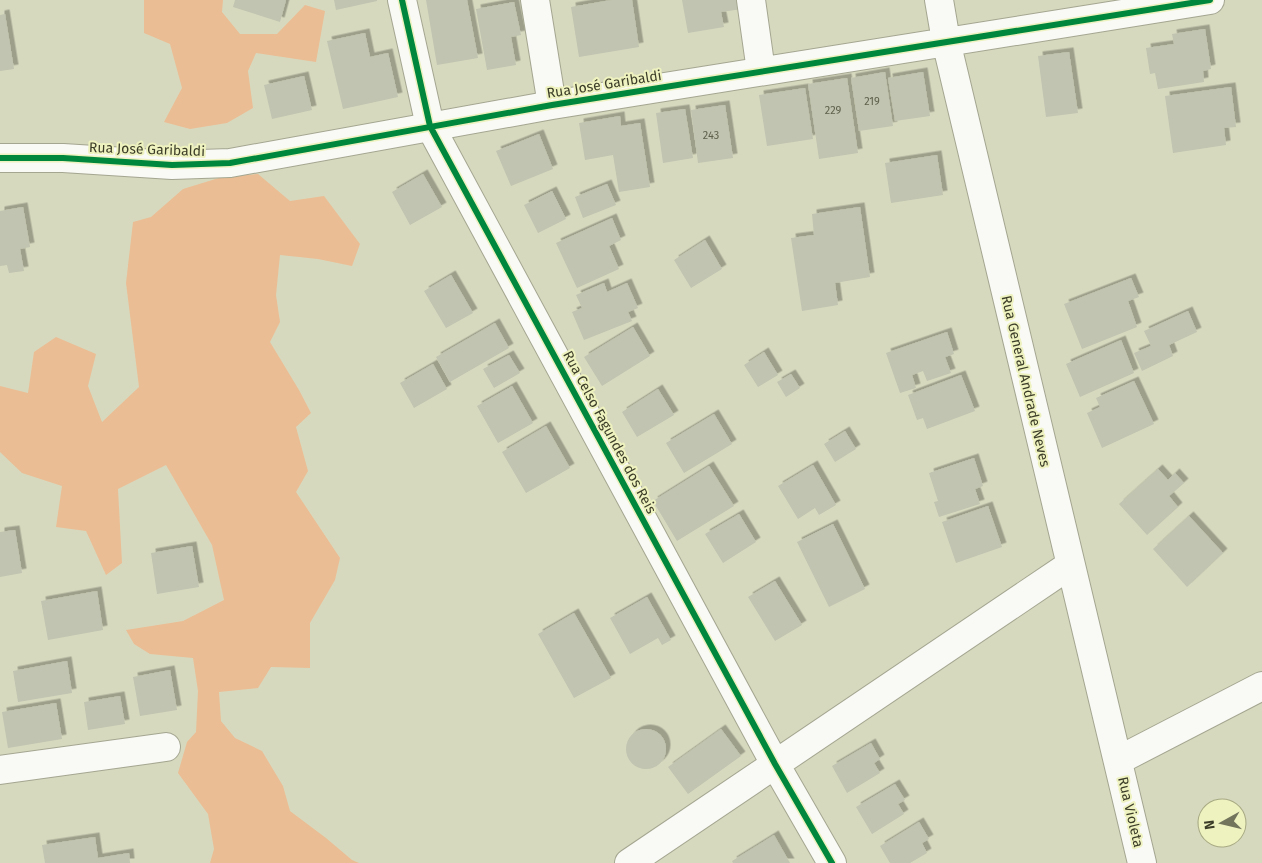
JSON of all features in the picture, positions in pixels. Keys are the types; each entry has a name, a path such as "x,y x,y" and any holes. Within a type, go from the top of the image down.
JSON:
{"street":[{"name":"Rua Celso Fagundes dos Reis","path":"402,0 430,126 775,764 832,863"},
{"path":"535,0 552,105"},
{"path":"751,0 761,71"},
{"name":"Rua General Andrade Neves","path":"939,0 946,41 1070,564 1119,760"},
{"name":"Rua José Garibaldi","path":"0,158 63,158 172,165 230,163 552,105 1210,0"},
{"path":"629,863 1070,564"},
{"path":"1119,760 1262,686"},
{"path":"0,770 166,747"},
{"name":"Rua Violeta","path":"1119,760 1142,863"}],"shaded area":[{"path":"144,0 223,0 222,12 240,34 277,34 305,5 325,11 316,62 256,53 248,71 253,108 227,123 190,129 164,122 182,88 170,44 144,33"},
{"path":"258,174 290,201 324,196 360,244 352,266 318,259 280,255 276,295 280,322 270,342 311,413 296,427 308,471 296,492 340,558 335,580 310,623 310,668 271,667 258,688 219,692 221,721 235,738 262,751 283,786 290,811 352,860 359,863 210,863 214,849 208,814 178,773 187,742 196,732 198,691 193,658 150,654 134,644 126,630 183,621 224,600 212,545 166,465 118,489 122,563 106,575 86,531 56,527 62,486 22,473 0,452 0,386 28,393 34,352 56,337 96,354 88,386 102,422 139,387 126,283 133,222 151,217 183,189 222,177"}],"building":[{"path":"235,0 286,0 280,22 233,7"},
{"path":"334,0 377,0 377,1 336,10"},
{"path":"426,0 467,0 478,58 437,65"},
{"path":"611,0 632,0 639,47 579,57 571,7"},
{"path":"682,0 740,0 742,9 721,12 724,27 688,33"},
{"path":"514,2 521,35 511,37 516,65 487,70 476,9"},
{"path":"5,14 14,69 0,71 0,15"},
{"path":"1205,29 1211,69 1203,71 1204,82 1158,89 1155,73 1150,74 1146,48 1174,44 1172,34"},
{"path":"365,33 370,57 388,53 398,97 343,109 327,41"},
{"path":"1069,52 1078,113 1046,117 1038,56"},
{"path":"885,72 893,126 859,131 851,78"},
{"path":"923,72 930,116 895,121 888,78"},
{"path":"304,76 312,110 272,119 264,85"},
{"path":"847,78 858,153 819,159 808,84"},
{"path":"1231,87 1236,127 1224,128 1226,145 1173,153 1165,96"},
{"path":"805,88 813,139 767,146 759,95"},
{"path":"725,105 733,158 698,163 691,110"},
{"path":"685,109 693,158 663,163 656,113"},
{"path":"620,116 621,126 640,123 650,187 619,192 613,155 585,160 579,123"},
{"path":"539,134 553,169 511,186 496,151"},
{"path":"937,155 943,195 891,203 885,163"},
{"path":"423,174 442,207 410,225 392,192"},
{"path":"607,184 616,205 583,218 575,197"},
{"path":"552,191 566,219 538,233 524,205"},
{"path":"23,207 30,247 20,249 24,271 9,273 7,265 0,266 0,211"},
{"path":"860,207 870,277 835,283 838,305 802,311 791,238 814,235 812,214"},
{"path":"612,218 621,240 609,246 619,269 577,288 556,243"},
{"path":"705,240 722,269 691,288 674,260"},
{"path":"451,275 473,313 446,328 424,291"},
{"path":"1131,278 1139,297 1128,301 1137,327 1082,349 1064,304"},
{"path":"604,283 607,292 627,283 638,308 628,312 632,321 584,340 572,312 582,308 576,295"},
{"path":"1188,311 1197,332 1169,345 1173,356 1142,371 1134,353 1151,346 1144,331"},
{"path":"495,323 509,348 450,382 436,357"},
{"path":"633,327 650,356 602,386 584,357"},
{"path":"947,332 954,354 945,357 951,373 927,381 923,371 912,375 916,388 900,393 886,353"},
{"path":"1121,340 1134,373 1080,397 1066,364"},
{"path":"764,352 778,375 758,387 744,365"},
{"path":"509,355 520,373 494,388 483,369"},
{"path":"433,364 447,389 414,408 400,383"},
{"path":"791,374 800,388 786,397 777,382"},
{"path":"961,375 975,411 927,429 923,418 917,420 908,395"},
{"path":"1134,381 1154,424 1102,448 1087,413 1100,407 1096,398"},
{"path":"512,386 533,423 498,443 477,406"},
{"path":"658,389 674,415 637,437 622,412"},
{"path":"714,414 732,444 684,473 666,443"},
{"path":"546,426 570,468 526,493 502,452"},
{"path":"845,431 856,449 835,462 824,444"},
{"path":"974,458 983,486 975,489 980,504 939,517 934,502 938,501 929,473"},
{"path":"813,465 836,505 819,515 815,508 798,519 778,486"},
{"path":"709,466 734,506 677,541 653,501"},
{"path":"1158,469 1168,480 1175,473 1184,483 1169,496 1178,507 1147,535 1119,504"},
{"path":"988,506 1002,547 956,563 942,522"},
{"path":"739,514 756,542 723,563 705,534"},
{"path":"1189,516 1223,553 1187,587 1153,549"},
{"path":"833,524 865,589 829,607 797,542"},
{"path":"15,530 22,573 0,577 0,532"},
{"path":"192,546 199,587 157,594 151,553"},
{"path":"775,581 802,625 775,641 748,597"},
{"path":"97,591 103,630 48,640 41,601"},
{"path":"647,597 671,640 662,645 658,638 630,654 610,618"},
{"path":"574,613 611,678 574,698 538,634"},
{"path":"67,661 72,693 18,702 13,671"},
{"path":"170,670 177,710 140,716 133,677"},
{"path":"120,696 125,724 88,730 84,702"},
{"path":"56,703 62,739 8,748 2,712"},
{"path":"646,729 657,732 663,738 666,749 663,760 657,766 646,769 635,766 629,760 626,749 629,738 635,732"},
{"path":"721,729 741,756 688,794 668,767"},
{"path":"871,743 880,759 874,763 880,773 847,793 832,766"},
{"path":"895,784 905,800 898,804 904,814 872,834 856,807"},
{"path":"919,822 929,839 922,843 927,853 910,863 890,863 880,846"},
{"path":"774,835 790,863 733,863 732,861"},
{"path":"95,837 98,858 129,853 130,863 45,863 42,845"}],"cycle path":[{"path":"402,0 430,126 775,764 832,863"},
{"path":"0,158 63,158 172,165 230,163 552,105 1210,0"}]}
